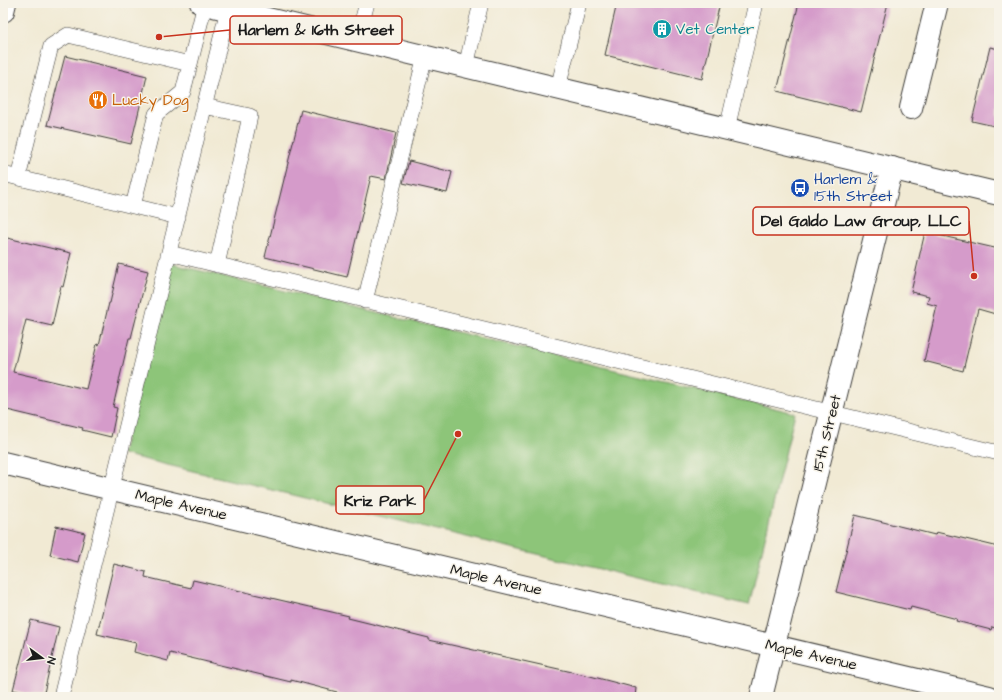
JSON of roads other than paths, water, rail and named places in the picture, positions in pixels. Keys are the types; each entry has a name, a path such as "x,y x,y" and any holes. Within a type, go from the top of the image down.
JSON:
{"street":[{"path":"3,10 5,3"},
{"path":"203,3 999,194"},
{"path":"911,108 937,3"},
{"name":"15th Street","path":"760,697 892,168"},
{"name":"Maple Avenue","path":"3,462 989,697"}],"lane":[{"path":"133,206 156,114 183,92 203,3"},
{"path":"357,40 367,3"},
{"path":"466,66 481,3"},
{"path":"558,88 579,3"},
{"path":"727,129 756,3"},
{"path":"61,697 228,9"},
{"path":"18,178 51,46 68,35 190,64"},
{"path":"366,301 425,56"},
{"path":"204,106 250,116 217,265"},
{"path":"3,174 178,217"},
{"path":"169,253 999,453"}],"place":[{"name":"Vet Center","path":"662,29"},
{"name":"Harlem & 16th Street","path":"159,37"},
{"name":"Lucky Dog","path":"98,100"},
{"name":"Harlem & 15th Street","path":"800,188"},
{"name":"Del Galdo Law Group, LLC","path":"974,276"},
{"name":"Kriz Park","path":"458,434"}]}
